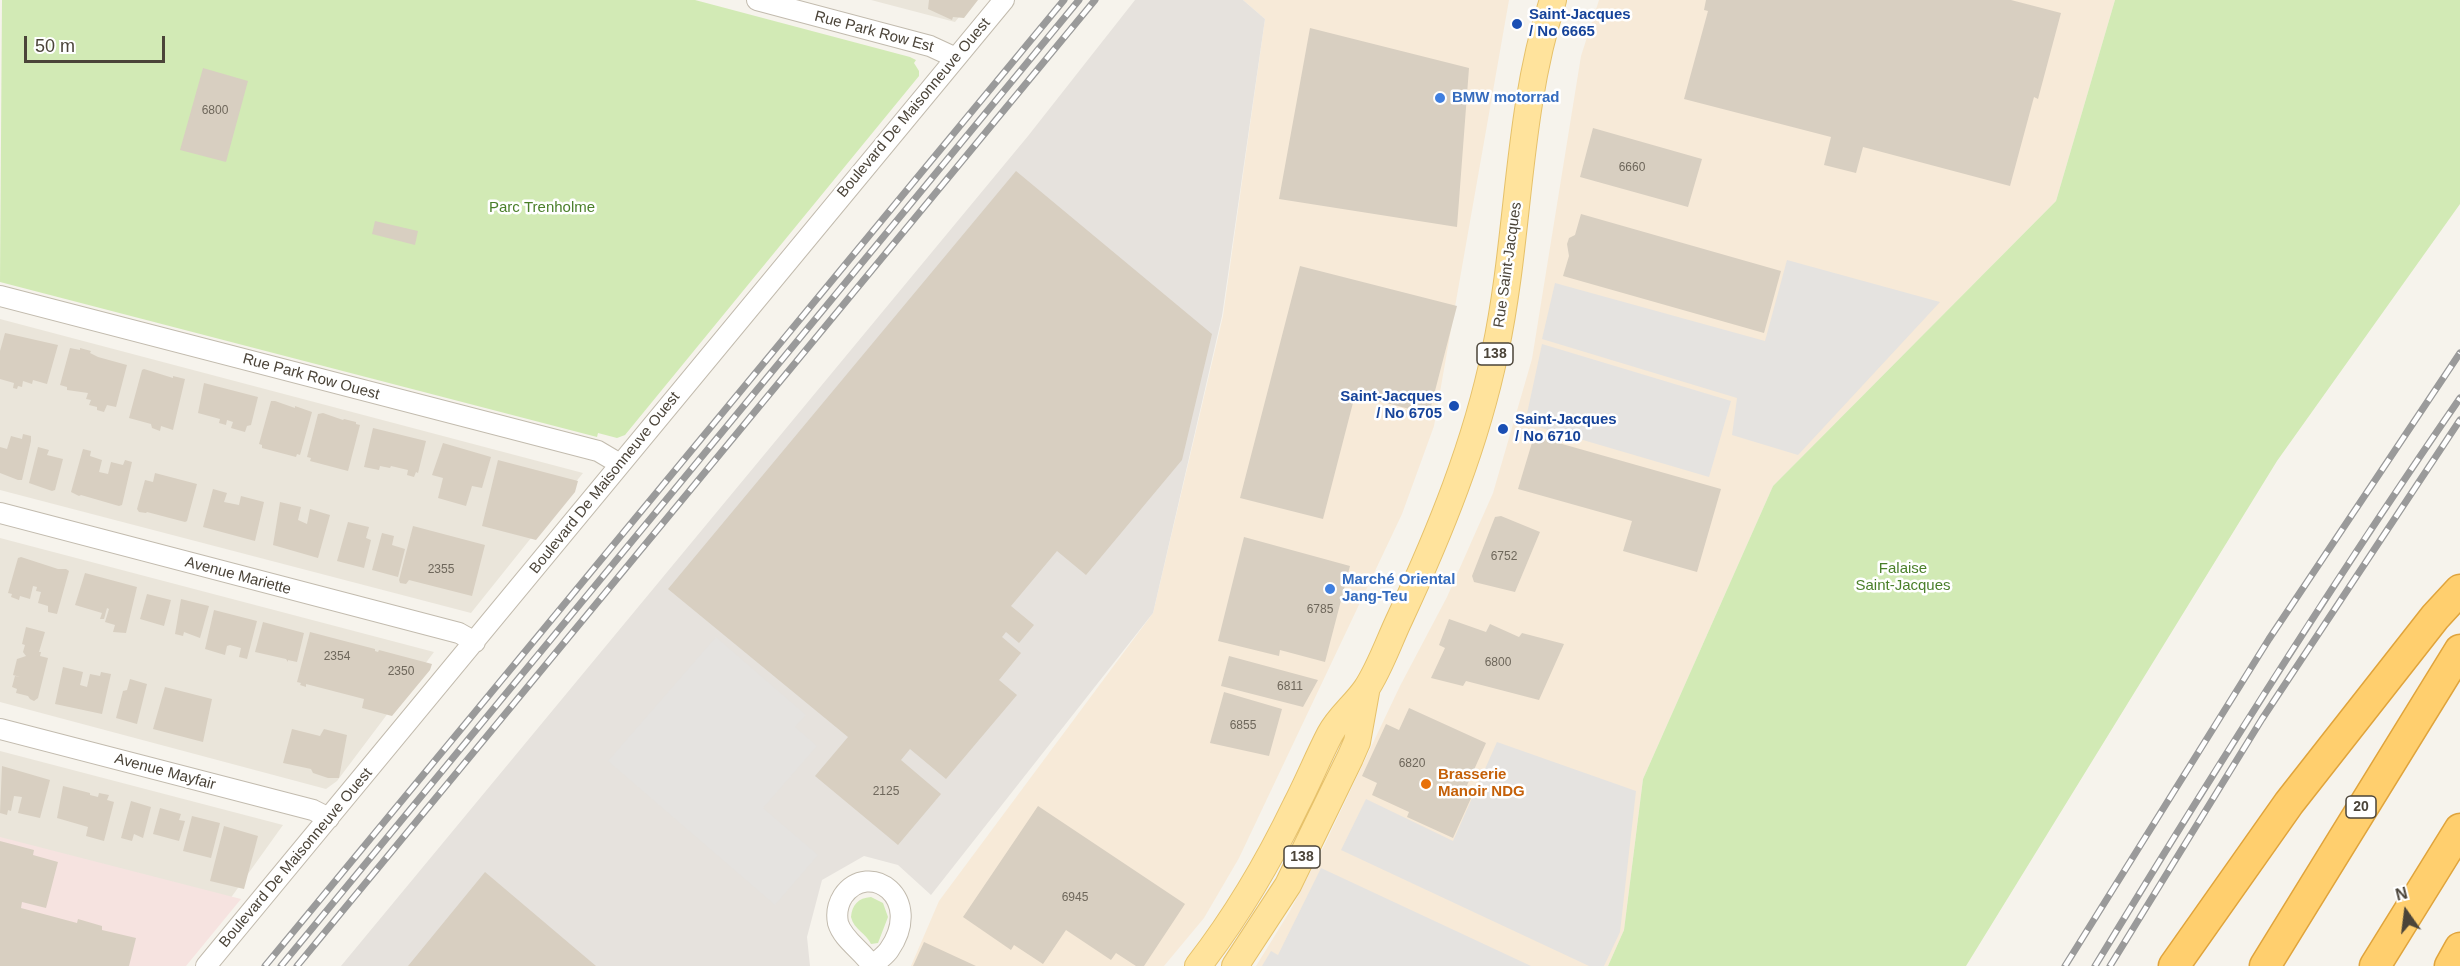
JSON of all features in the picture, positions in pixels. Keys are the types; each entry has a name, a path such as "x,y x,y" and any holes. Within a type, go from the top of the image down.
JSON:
{"highway":[{"path":"2174,966 2289,803 2434,617 2460,590"},
{"name":"20","path":"2265,966 2460,650"},
{"path":"2375,966 2460,829"},
{"path":"2450,966 2460,948"}],"main road":[{"name":"Rue Saint-Jacques","path":"1235,966 1288,885 1350,758 1357,742 1367,688 1440,530 1463,466 1488,383 1508,281 1531,88 1539,45 1553,0"},
{"name":"Rue Saint-Jacques","path":"1198,966 1263,867 1296,807 1331,732 1367,688"}],"street":[{"name":"Rue Park Row Est","path":"757,0 930,46 956,58"},
{"name":"Boulevard De Maisonneuve Ouest","path":"206,966 1004,0"},
{"name":"Rue Park Row Ouest","path":"0,296 598,451 620,464"},
{"name":"Avenue Mariette","path":"0,513 448,630 466,635 475,642"},
{"name":"Avenue Mayfair","path":"0,729 313,810 329,818"}],"shaded area":[{"path":"871,0 973,0 955,22"},
{"path":"1135,0 1243,0 1265,19 1222,316 1153,613 931,895 898,865 864,856 822,880 807,937 810,966 341,966 1028,136"},
{"path":"1243,0 1509,0 1434,426 1402,514 1239,858 1204,918 1164,966 911,966 939,901 1153,613 1223,316 1265,19"},
{"path":"1599,0 2115,0 2056,201 1773,486 1643,779 1624,930 1608,966 1256,966 1290,911 1324,846 1400,686 1447,597 1493,493 1532,359 1581,56"},
{"path":"1787,260 1940,302 1798,455 1732,435 1737,398 1542,339 1555,283 1765,341"},
{"path":"0,319 583,473 471,613 0,490"},
{"path":"1542,344 1731,401 1709,477 1525,423"},
{"path":"0,538 434,652 337,781 326,789 0,702"},
{"path":"716,637 806,715 795,727 817,746 763,808 818,855 775,905 608,761"},
{"path":"1497,742 1636,791 1620,932 1604,966 1589,966 1341,850 1366,799 1453,841"},
{"path":"0,751 283,825 230,899 0,839"},
{"path":"0,837 241,899 186,966 0,966"},
{"path":"1321,868 1531,966 1262,966 1271,951 1278,955"}],"green space":[{"name":"Parc Trenholme","path":"2,0 695,0 910,57 916,60 914,63 919,76 625,435 617,438 598,433 597,437 0,282"},
{"name":"Falaise Saint-Jacques","path":"2115,0 2460,0 2460,204 2277,461 1966,966 1608,966 1624,930 1643,779 1773,486 2056,201"},
{"path":"871,897 883,903 888,917 878,943 871,944 851,917 856,903"}],"building":[{"path":"929,0 978,0 964,18 953,17 952,20 928,9"},
{"path":"1706,0 2011,0 2061,13 2038,99 2034,97 2010,186 1863,147 1856,173 1824,165 1831,137 1684,99 1708,11 1704,10"},
{"path":"1310,28 1469,68 1457,227 1279,199"},
{"path":"203,68 248,81 226,162 180,150"},
{"path":"1593,128 1702,159 1688,207 1580,177"},
{"path":"1016,171 1212,334 1182,460 1086,575 1057,551 1011,606 1034,625 1019,643 1006,632 1002,637 1021,653 999,680 1017,695 946,779 910,749 901,760 941,794 898,845 815,776 848,737 668,589"},
{"path":"1581,214 1781,271 1764,333 1563,276 1569,256 1567,244 1569,238 1575,235"},
{"path":"375,221 418,231 415,245 372,234"},
{"path":"1300,266 1457,306 1429,414 1355,395 1323,519 1240,498"},
{"path":"5,333 58,345 47,384 33,380 32,384 23,381 22,387 18,386 17,389 13,388 14,383 0,379 0,351"},
{"path":"70,348 91,351 90,353 98,357 127,365 116,407 107,405 104,412 97,410 97,407 89,405 91,400 86,399 88,393 67,390 67,387 60,385"},
{"path":"144,369 173,378 173,376 185,379 173,430 161,426 160,431 152,428 151,424 129,418"},
{"path":"204,383 258,397 251,425 247,426 245,432 231,428 233,422 227,420 226,425 219,423 220,419 198,413"},
{"path":"271,401 312,412 300,455 297,454 296,457 262,448 259,444"},
{"path":"323,413 360,425 348,471 310,461 311,458 307,457 318,414"},
{"path":"373,428 426,441 418,473 416,472 414,477 407,475 408,470 391,466 390,468 380,466 379,470 364,467"},
{"path":"23,434 31,436 31,441 22,480 18,480 0,473 0,447 7,449 11,436 22,439"},
{"path":"1534,436 1721,489 1697,572 1623,551 1632,521 1518,489"},
{"path":"443,443 491,457 482,488 472,486 466,506 438,498 443,478 432,475"},
{"path":"38,447 49,450 47,455 63,459 55,490 29,483"},
{"path":"83,449 91,451 90,456 102,460 99,472 108,474 111,462 123,465 125,460 132,462 122,505 79,496 71,492"},
{"path":"498,460 578,481 575,492 536,540 482,526"},
{"path":"155,473 197,484 187,521 139,512 137,509 145,480 153,482"},
{"path":"213,489 227,493 224,502 239,505 241,496 264,502 255,541 203,527"},
{"path":"280,502 301,507 298,520 307,524 310,509 330,515 318,558 273,545"},
{"path":"1501,516 1540,532 1515,592 1474,582 1472,576 1495,517"},
{"path":"348,522 369,527 366,538 371,540 364,568 337,561"},
{"path":"413,526 485,545 472,596 409,580 406,584 400,583"},
{"path":"382,533 394,536 392,545 405,549 398,577 372,570"},
{"path":"1244,537 1350,566 1325,662 1280,650 1279,656 1218,641"},
{"path":"18,558 69,571 57,614 48,612 48,606 38,603 41,592 36,591 37,587 33,586 30,599 20,596 19,600 8,593"},
{"path":"85,573 137,587 126,633 113,632 115,625 105,622 109,609 107,608 104,619 100,619 102,613 75,605"},
{"path":"147,594 171,600 164,626 140,619"},
{"path":"181,599 209,606 200,638 184,632 183,636 175,634"},
{"path":"214,610 257,621 247,659 239,657 241,648 230,645 227,646 225,655 205,649"},
{"path":"1449,619 1486,632 1490,624 1519,637 1522,633 1564,644 1539,700 1466,681 1463,686 1431,678 1445,648 1439,645"},
{"path":"263,622 304,633 297,662 288,660 288,662 286,659 255,652"},
{"path":"26,627 45,632 39,652 41,652 40,656 48,658 38,698 34,701 28,696 16,693 17,689 12,687 15,676 20,677 13,675 17,659 26,656 23,652 25,645 22,644"},
{"path":"310,632 375,649 378,652 379,650 432,664 430,670 392,716 362,708 364,699 306,684 306,687 297,682"},
{"path":"1229,656 1318,680 1303,707 1221,686"},
{"path":"63,667 83,672 80,685 87,687 90,674 100,676 101,672 111,674 102,714 55,704"},
{"path":"130,679 147,684 137,724 116,718 123,691 127,690"},
{"path":"165,687 212,699 203,742 153,729"},
{"path":"1224,692 1282,709 1269,756 1210,743"},
{"path":"1409,708 1486,743 1464,792 1472,796 1453,838 1407,817 1409,812 1372,795 1377,783 1362,776 1386,724 1399,730"},
{"path":"292,729 320,736 324,729 347,735 339,778 328,778 313,773 311,769 283,763"},
{"path":"2,766 50,780 40,818 18,813 22,797 14,796 11,811 8,810 7,815 0,813"},
{"path":"63,786 98,797 99,793 109,795 107,800 114,802 104,841 86,836 88,827 57,818"},
{"path":"131,801 151,807 143,838 134,834 132,841 121,838"},
{"path":"1038,806 1185,904 1144,966 1136,966 1116,953 1111,960 1066,930 1043,964 1014,945 1011,950 963,917"},
{"path":"160,808 181,814 179,820 185,821 179,841 153,834"},
{"path":"192,816 220,823 211,858 183,851"},
{"path":"224,826 258,836 244,889 210,881"},
{"path":"0,841 34,850 33,855 58,862 46,908 22,902 21,908 77,923 78,919 102,926 102,930 136,938 129,966 0,966"},
{"path":"485,872 596,966 408,966"},
{"path":"924,942 976,966 913,966"}],"railway":[{"path":"265,966 1064,0"},
{"path":"281,966 1079,0"},
{"path":"297,966 1095,0"},
{"path":"2065,966 2269,639 2460,353"},
{"path":"2095,966 2273,679 2460,398"},
{"path":"2110,966 2262,719 2460,420"}],"place":[{"name":"Saint-Jacques / No 6665","path":"1517,24"},
{"name":"BMW motorrad","path":"1440,98"},
{"name":"Saint-Jacques / No 6705","path":"1454,406"},
{"name":"Saint-Jacques / No 6710","path":"1503,429"},
{"name":"Marché Oriental Jang-Teu","path":"1330,589"},
{"name":"Brasserie Manoir NDG","path":"1426,784"}]}
